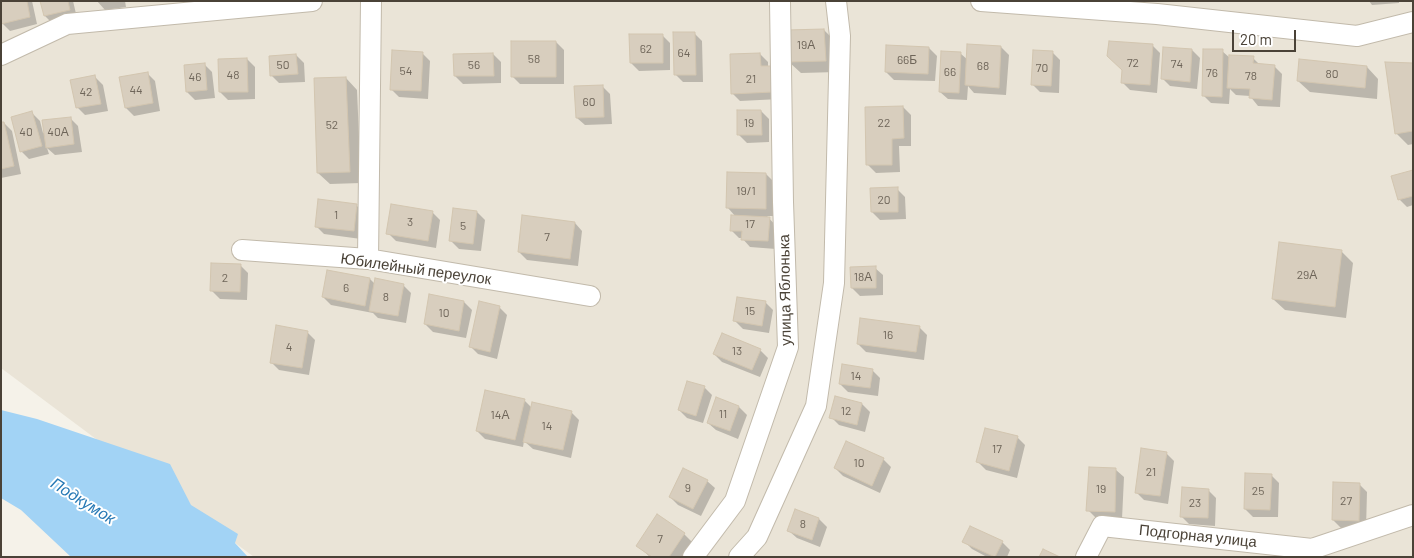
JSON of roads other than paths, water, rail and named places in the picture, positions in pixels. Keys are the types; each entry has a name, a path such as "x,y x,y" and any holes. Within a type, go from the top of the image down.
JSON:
{"street":[{"path":"1,55 66,24 312,1"},
{"path":"368,260 371,1"},
{"name":"улица Яблонька","path":"693,557 735,501 788,347 783,202 780,1"},
{"path":"739,557 757,537 816,406 834,283 840,36 836,1"},
{"path":"981,1 1157,14 1357,36 1413,22"},
{"name":"Юбилейный переулок","path":"242,250 368,260 590,296"},
{"name":"Подгорная улица","path":"1086,557 1102,526 1312,549 1413,515"}],"water":[{"name":"Подкумок","path":"1,410 37,419 170,464 191,505 238,534 235,543 248,557 71,557 21,510 1,498"}]}
